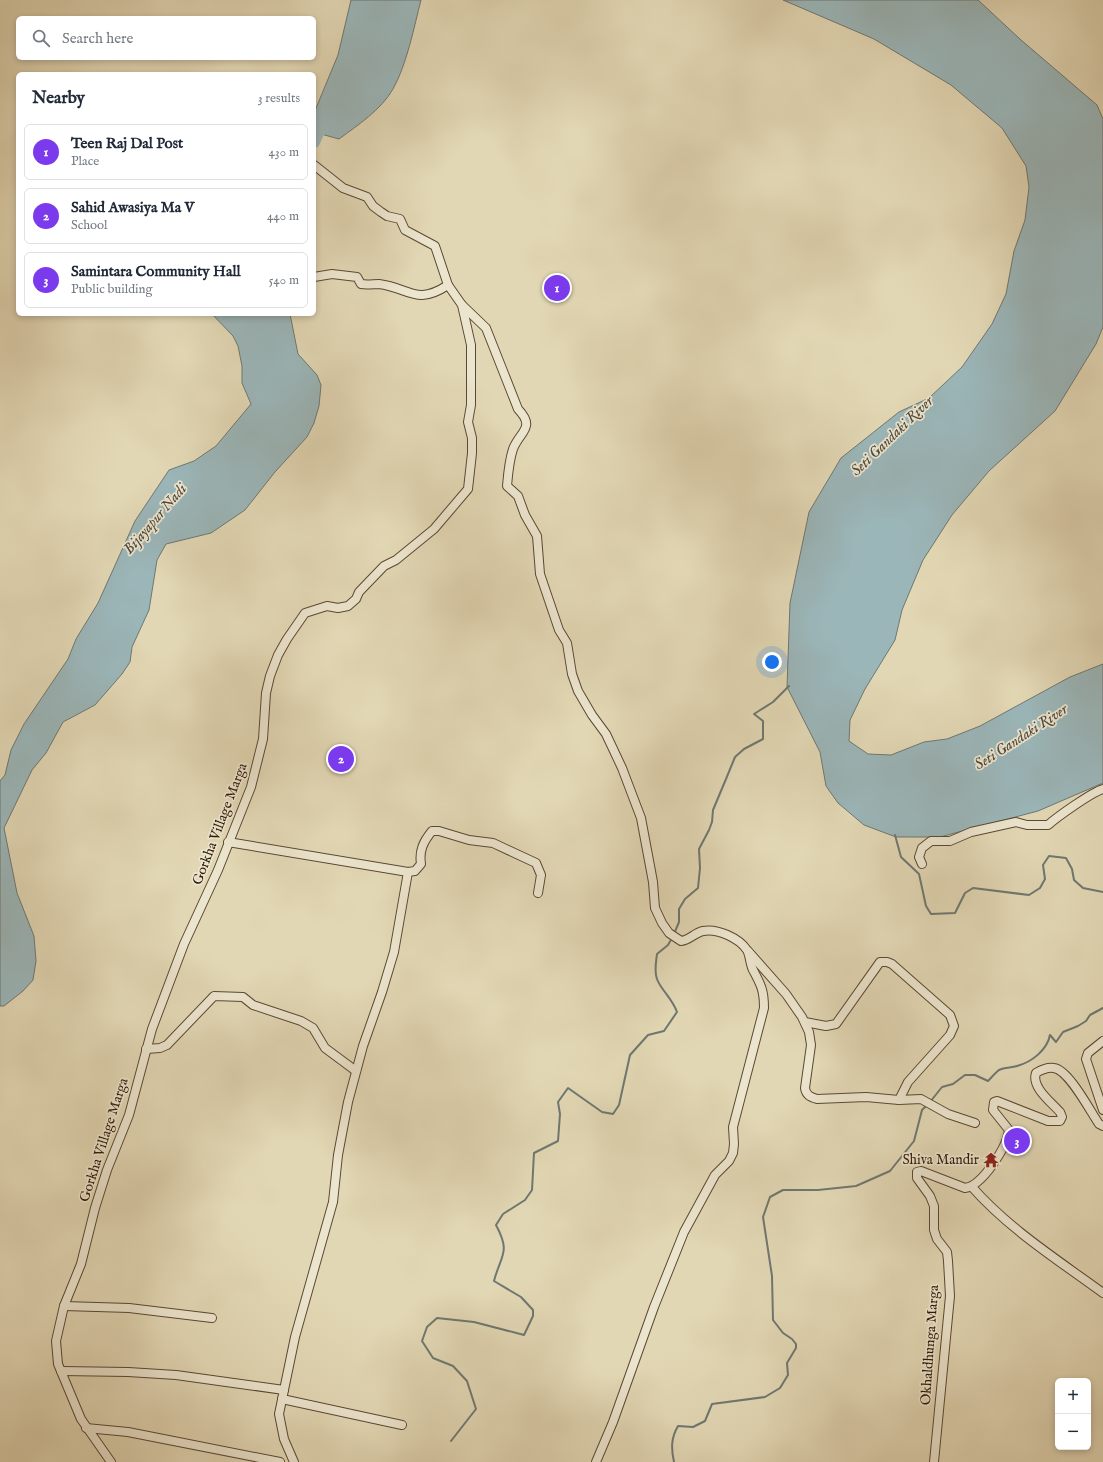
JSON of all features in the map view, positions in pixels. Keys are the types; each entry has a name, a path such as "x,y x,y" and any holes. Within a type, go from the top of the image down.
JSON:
{"street":[{"name":"Gorkha Village Marga","path":"111,1462 86,1428 58,1364 56,1341 64,1306 81,1264 95,1208 107,1170 129,1115 154,1022 184,944 218,870 251,786 263,739 265,706 270,676 287,639 305,613 326,606 338,608 348,606 356,599 358,592 384,566 396,560 434,529 468,489 472,453 472,438 468,422 471,405 471,345 462,305 448,285 436,246 405,230 400,219 387,216 373,206 367,197 343,188 316,167"},
{"path":"316,277 332,274 357,277 361,284 379,284 424,296 435,293 448,285"},
{"path":"462,305 486,328 518,409 526,418 527,427 513,449 507,486 518,496 525,515 537,536 540,574 559,630 567,643 572,674 578,691 598,725 606,734 622,768 626,783 644,828 653,882 655,908 662,923 669,933 681,941 688,940 702,931 716,931 734,939 748,951 786,994 805,1022 809,1032 811,1045 805,1088 806,1093 810,1096 817,1099 921,1099 955,1117 975,1123"},
{"path":"922,864 919,857 922,848 931,842 950,841 971,832 1016,822 1027,825 1048,825 1058,816 1068,811 1096,790 1103,789"},
{"path":"228,842 408,872 415,871 421,864 419,853 425,840 432,831 439,831 470,840 493,843 536,863 541,874 538,893"},
{"path":"294,1462 284,1439 279,1422 279,1414 295,1337 333,1202 338,1155 356,1071 394,952 408,872"},
{"path":"596,1462 613,1422 654,1307 684,1232 714,1175 729,1161 733,1153 734,1120 764,1008 764,993 753,969 748,951"},
{"path":"805,1022 826,1026 836,1024 880,962 888,962 892,964 950,1015 954,1026 950,1035 908,1082 899,1100"},
{"path":"146,1049 160,1048 167,1045 214,996 243,997 253,1005 282,1014 313,1028 325,1048 356,1071"},
{"path":"1103,1041 1088,1053 1086,1059 1103,1110"},
{"path":"1103,1126 1099,1124 1062,1071 1055,1068 1041,1070 1036,1073 1034,1077 1036,1083 1060,1112 1062,1117 1060,1121 1048,1120 1003,1102 994,1102 993,1110 1009,1130 1008,1139 1002,1150 978,1183 972,1187 988,1205 1016,1230 1103,1293"},
{"name":"Okhaldhunga Marga","path":"934,1462 949,1303 948,1261 947,1252 936,1239 934,1230 934,1206 930,1196 916,1174 921,1171 956,1186 972,1187"},
{"path":"64,1306 129,1308 212,1318"},
{"path":"61,1371 128,1372 176,1375 284,1390"},
{"path":"282,1400 402,1425"},
{"path":"86,1428 128,1432 280,1462"}],"water":[{"path":"351,0 421,0 406,57 393,89 376,110 339,139 316,133 316,108 338,55"},
{"name":"Seti Gandaki River","path":"783,0 978,0 1021,40 1097,105 1103,119 1103,327 1096,344 1055,411 989,471 952,515 923,560 902,610 895,640 865,689 850,720 849,741 868,754 891,755 924,742 947,739 980,726 1070,677 1103,664 1103,783 1038,811 940,837 896,837 864,825 838,803 826,786 820,752 787,687 790,603 809,512 841,458 899,412 929,398 962,367 992,324 1006,294 1014,251 1025,220 1029,187 1026,166 1002,128 951,85 874,39"},
{"path":"214,316 290,316 298,354 317,375 321,385 319,406 314,423 307,437 275,472 245,510 211,533 166,544 157,560 149,610 132,647 130,662 122,674 95,705 63,722 46,753 32,770 4,828 17,893 34,936 36,961 33,980 23,991 4,1006 0,1006 0,781 5,775 11,750 24,724 68,659 76,639 98,603 135,521 169,470 194,461 216,446 251,404 242,383 242,366 238,346 233,336"}],"waterway":[{"name":"Bijayapur Nadi","path":"316,138 328,121"},
{"path":"674,934 679,922 679,909 685,899 698,888 700,868 699,849 709,830 712,822 713,810 735,757 744,749 763,739 763,721 754,714 773,702 789,686"},
{"path":"895,835 901,857 919,874 926,906 931,914 955,913 965,893 973,888 1029,895 1040,888 1045,879 1043,865 1049,856 1066,858 1072,869 1074,880 1083,888 1103,892"},
{"path":"451,1441 476,1409 467,1381 453,1366 433,1358 422,1341 427,1327 437,1318 474,1322 524,1335 533,1316 533,1310 521,1297 494,1281 502,1259 504,1248 501,1234 496,1225 503,1214 525,1200 532,1190 534,1153 558,1141 560,1114 558,1102 568,1088 602,1112 613,1114 619,1105 630,1055 648,1035 664,1031 677,1012 659,983 656,973 657,954 668,945 672,938"},
{"path":"930,1102 942,1087 953,1084 965,1075 975,1075 988,1081 999,1070 1028,1062 1038,1055 1046,1046 1050,1035 1056,1042 1063,1032 1078,1026 1086,1021 1090,1015 1103,1008"},
{"path":"674,1462 672,1443 678,1426 693,1427 705,1421 712,1404 765,1397 780,1388 788,1375 787,1363 796,1348 796,1344 792,1339 783,1333 773,1320 772,1276 763,1217 770,1197 783,1190 818,1190 856,1186 890,1171 914,1141 922,1110 927,1105"}],"place":[{"name":"Teen Raj Dal Post","path":"557,288"},
{"name":"Sahid Awasiya Ma V","path":"341,759"},
{"name":"Samintara Community Hall","path":"1017,1141"},
{"name":"Shiva Mandir","path":"991,1160"}]}
